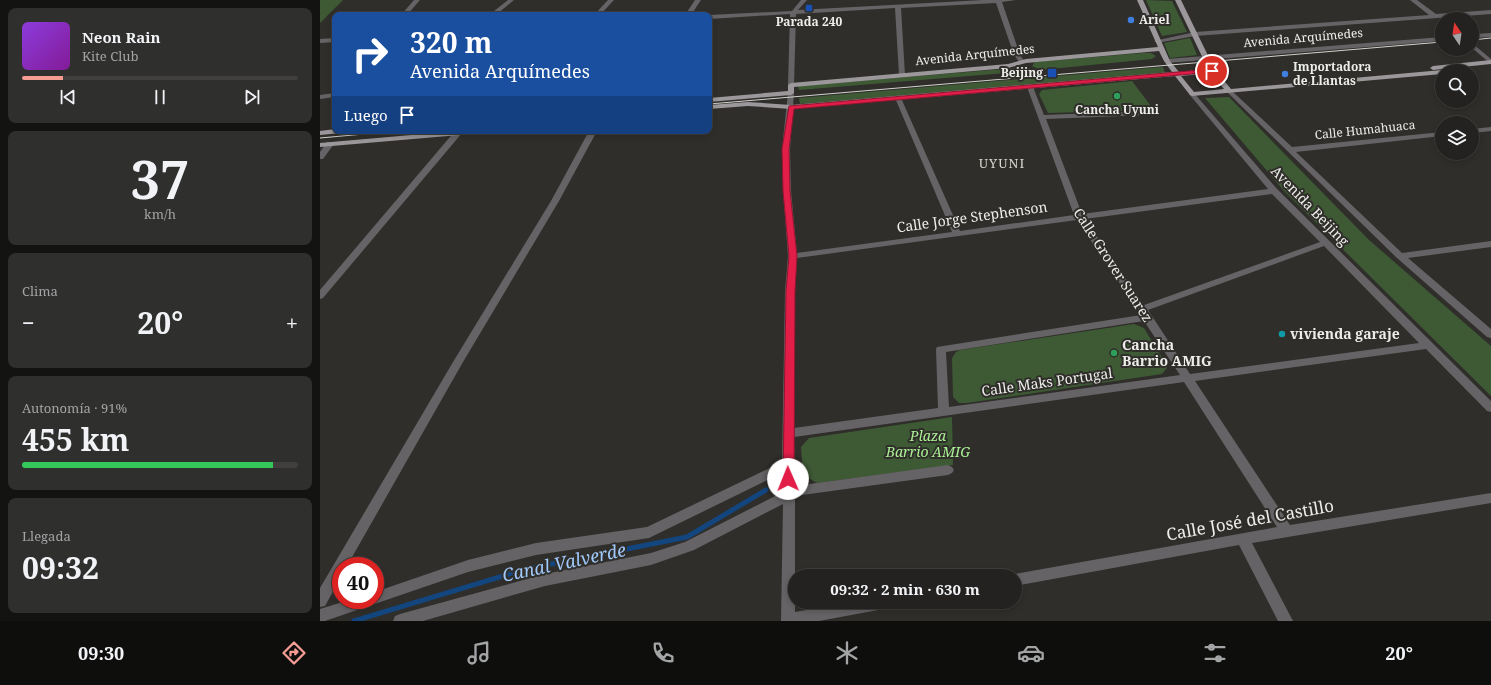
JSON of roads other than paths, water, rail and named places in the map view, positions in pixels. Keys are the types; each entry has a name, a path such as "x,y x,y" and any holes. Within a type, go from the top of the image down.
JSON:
{"main road":[{"name":"Avenida Beijing","path":"1140,0 1167,61 1190,92"},
{"name":"Avenida Beijing","path":"1178,0 1212,71 1227,89"},
{"name":"Avenida Arquímedes","path":"791,84 1008,66 1022,62 1161,49"},
{"path":"1227,89 1491,62"},
{"path":"1479,68 1491,67"},
{"path":"712,107 748,104 791,107 1212,71"},
{"path":"1190,92 1435,73"},
{"path":"712,100 791,93 791,84"},
{"path":"320,133 332,132"},
{"path":"320,145 446,134"}],"street":[{"path":"407,12 417,0"},
{"path":"496,12 511,0"},
{"path":"600,12 611,0"},
{"path":"690,12 698,0"},
{"path":"791,84 793,13 804,0"},
{"path":"998,0 1017,54 1022,62"},
{"path":"712,17 1013,0"},
{"path":"1413,0 1434,16"},
{"path":"898,6 902,75"},
{"path":"1157,40 1195,34 1491,12"},
{"path":"1479,36 1491,35"},
{"name":"Avenida Arquímedes","path":"1167,61 1435,39"},
{"path":"320,41 332,40"},
{"path":"1479,51 1491,62"},
{"name":"Calle Grover Suarez","path":"1030,87 1079,217 1187,377 1287,531"},
{"name":"Avenida Beijing","path":"1227,89 1400,256 1491,335"},
{"name":"Avenida Beijing","path":"1190,92 1274,191 1491,408"},
{"path":"791,93 791,107 786,149 787,191 793,256 790,291 788,621 852,609"},
{"path":"320,97 332,95"},
{"path":"898,98 957,233"},
{"path":"1041,117 1147,113"},
{"path":"1479,130 1491,129"},
{"path":"320,296 457,134"},
{"path":"320,602 458,362 555,201 591,134"},
{"name":"Calle Humahuaca","path":"1290,150 1435,135"},
{"path":"320,157 330,144"},
{"name":"Calle Jorge Stephenson","path":"793,256 1274,191"},
{"path":"944,412 941,349 1144,313 1325,243"},
{"path":"1400,256 1491,244"},
{"name":"Calle Maks Portugal","path":"789,433 1428,345"},
{"path":"384,595 468,566 536,549 649,532 788,465"},
{"path":"400,621 545,580 651,559 689,546 789,494 948,470"},
{"name":"Calle José del Castillo","path":"1022,579 1287,531 1491,498"},
{"path":"1243,539 1286,621"},
{"path":"320,616 341,609"}],"waterway":[{"name":"Canal Valverde","path":"354,621 526,569 687,537 766,490"}],"tram line":[{"path":"1479,39 1491,38"},
{"path":"712,104 1435,43"},
{"path":"320,138 365,134"}],"place":[{"name":"Parada 240","path":"809,8"},
{"name":"Ariel","path":"1131,20"},
{"name":"Beijing","path":"1052,73"},
{"name":"Importadora de Llantas","path":"1285,74"},
{"name":"Cancha Uyuni","path":"1117,96"},
{"name":"vivienda garaje","path":"1282,334"},
{"name":"Cancha Barrio AMIG","path":"1114,353"}],"district":[{"name":"UYUNI","path":"1002,163"}],"park label":[{"name":"Plaza Barrio AMIG","path":"928,444"}]}
